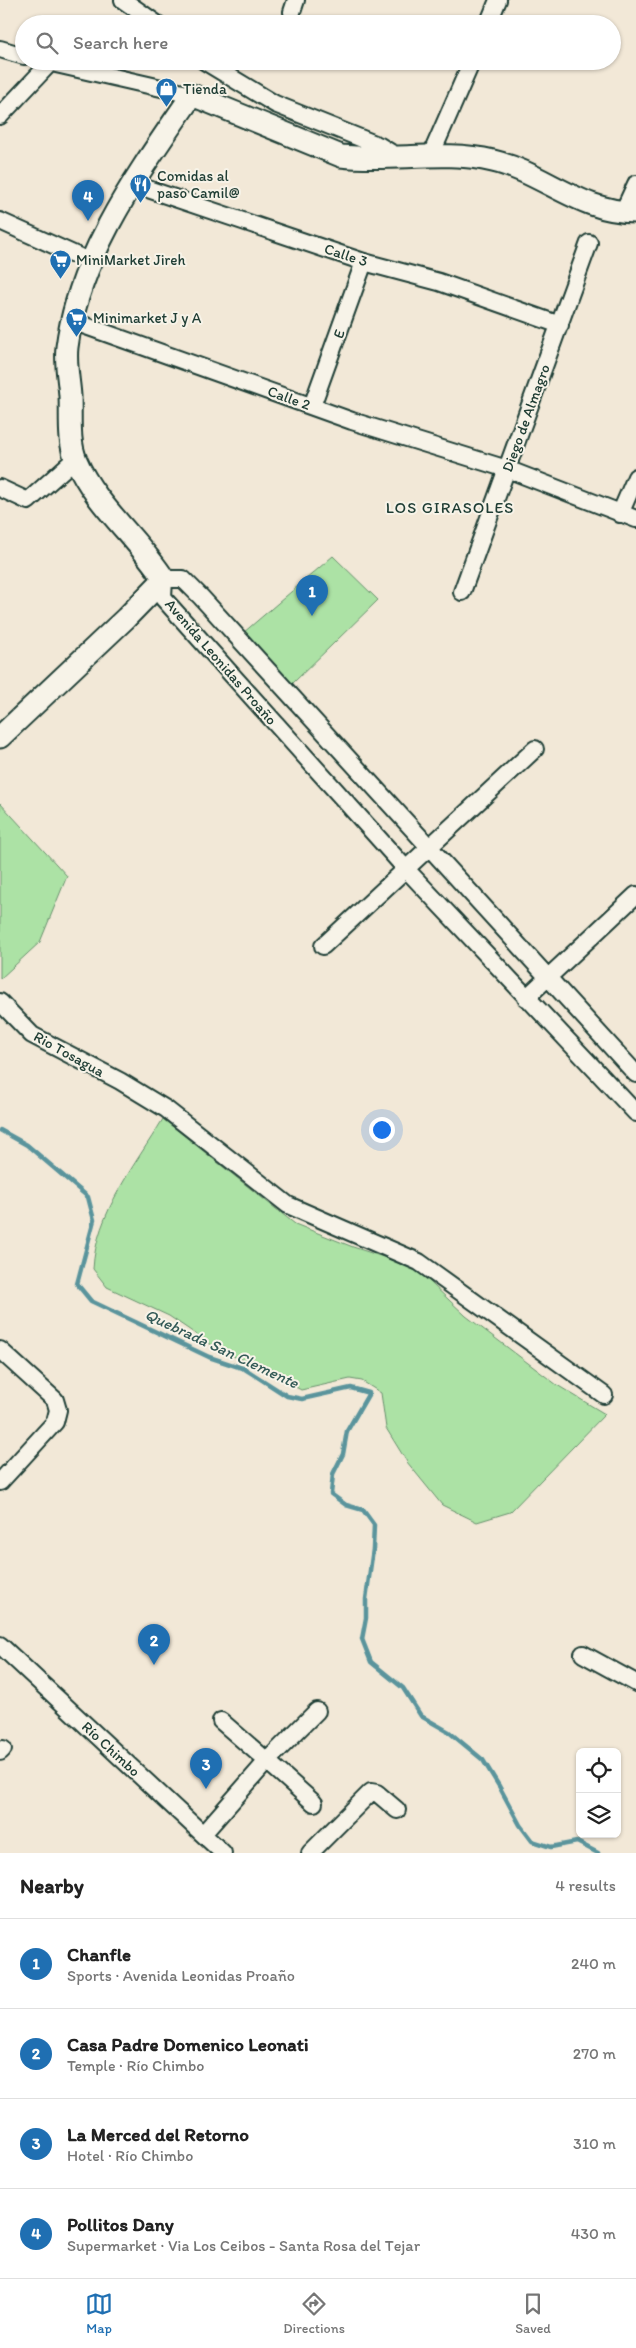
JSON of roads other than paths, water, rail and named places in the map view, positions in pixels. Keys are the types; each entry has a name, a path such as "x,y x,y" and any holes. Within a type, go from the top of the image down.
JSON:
{"main road":[{"path":"0,737 126,618 164,579 149,556 86,478 75,459 71,434 69,383 66,363 72,321 91,262 133,184 192,95 341,156 365,159 431,156 475,157 496,161 601,209 630,212"}],"street":[{"path":"123,0 144,15"},
{"path":"492,15 498,0"},
{"path":"0,49 15,53"},
{"path":"0,116 39,70"},
{"path":"81,70 192,95"},
{"path":"219,70 275,104 380,146 398,157"},
{"path":"431,156 468,70"},
{"name":"Calle 3","path":"133,184 364,262 439,282 560,325"},
{"path":"630,212 636,184"},
{"path":"0,221 91,262"},
{"name":"Diego de Almagro","path":"462,592 589,243"},
{"name":"E","path":"312,406 364,262"},
{"name":"Calle 2","path":"72,321 352,421 507,469 636,519"},
{"path":"0,488 28,501 75,459"},
{"path":"620,514 636,477"},
{"name":"Avenida Leonidas Proaño","path":"636,1074 183,579 164,579 163,598 406,869 636,1113"},
{"path":"322,946 535,749"},
{"path":"526,998 636,895"},
{"name":"Rio Tosagua","path":"0,1002 32,1035 120,1081 166,1110 288,1205 419,1262 604,1395"},
{"path":"0,1350 55,1400 58,1410 56,1422 0,1482"},
{"name":"Río Chimbo","path":"0,1645 223,1853"},
{"path":"583,1654 636,1683"},
{"path":"202,1834 267,1761 317,1711"},
{"path":"220,1721 314,1803"},
{"path":"310,1853 371,1792 377,1793 397,1810"}],"waterway":[{"name":"Quebrada San Clemente","path":"0,1130 27,1145 88,1197 94,1220 77,1284 91,1301 209,1357 245,1369 287,1396 302,1399 351,1388 369,1393 347,1431 343,1454 333,1474 331,1494 346,1505 363,1510 374,1525 373,1549 366,1599 366,1618 362,1639 371,1662 403,1688 421,1716 449,1732 483,1760 520,1825 532,1841 551,1847 577,1842 598,1853"}],"place":[{"name":"Tienda","path":"167,108"},
{"name":"Comidas al paso Camil@","path":"141,204"},
{"name":"Pollitos Dany","path":"88,221"},
{"name":"MiniMarket Jireh","path":"60,279"},
{"name":"Minimarket J y A","path":"77,337"},
{"name":"Chanfle","path":"312,616"},
{"name":"Casa Padre Domenico Leonati","path":"154,1665"},
{"name":"La Merced del Retorno","path":"206,1789"}],"district":[{"name":"LOS GIRASOLES","path":"450,507"}]}
